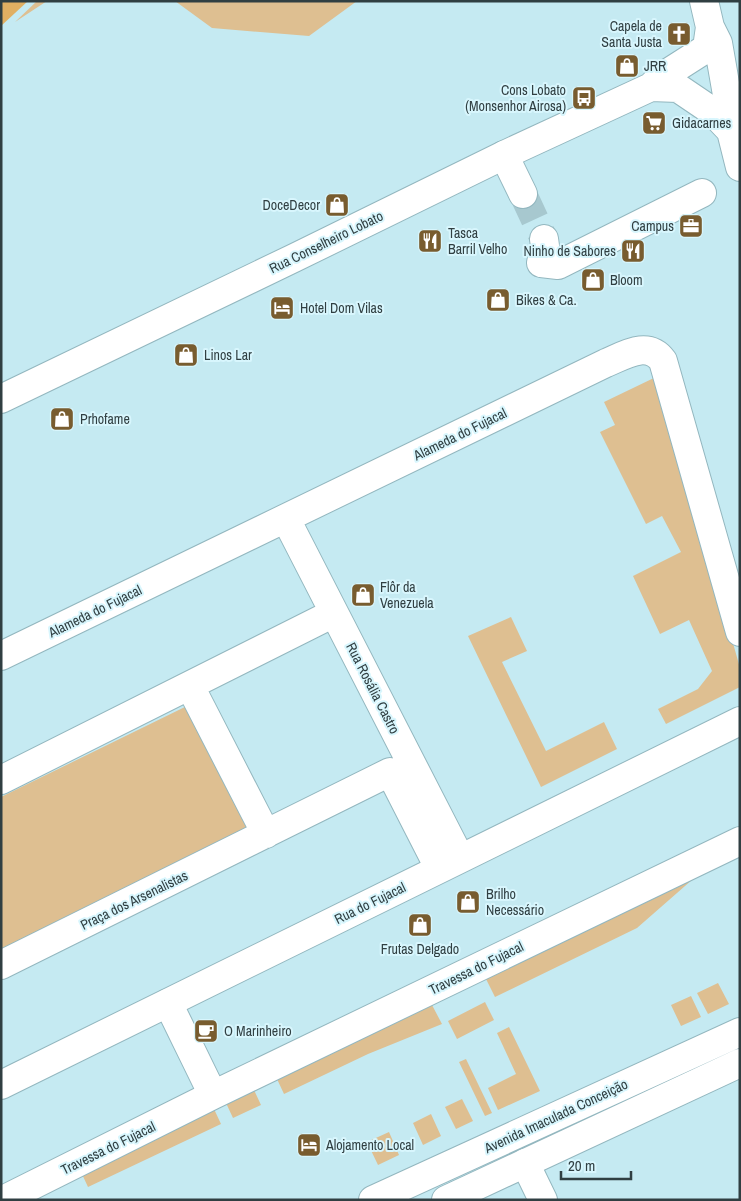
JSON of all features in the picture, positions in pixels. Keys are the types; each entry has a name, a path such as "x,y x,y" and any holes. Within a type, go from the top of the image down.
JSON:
{"street":[{"path":"651,87 660,78 707,48 707,14"},
{"path":"707,14 718,43 730,112 731,131 740,167"},
{"path":"651,87 678,88 712,111 731,131"},
{"name":"Rua Conselheiro Lobato","path":"1,399 504,155 651,87"},
{"path":"504,155 523,194"},
{"path":"542,251 558,265 702,193"},
{"name":"Alameda do Fujacal","path":"1,656 606,363 642,348 657,352 663,360 740,632"},
{"name":"Rua Rosália Castro","path":"286,519 334,613 449,863"},
{"path":"1,780 334,613"},
{"path":"190,686 266,834"},
{"name":"Rua do Fujacal","path":"1,1085 740,721"},
{"name":"Praça dos Arsenalistas","path":"1,965 390,772 449,863"},
{"name":"Travessa do Fujacal","path":"3,1200 213,1095 740,841"},
{"path":"168,1003 213,1095"},
{"name":"Avenida Imaculada Conceição","path":"373,1200 740,1032"},
{"path":"446,1200 740,1064"},
{"path":"525,1163 543,1200"}],"shaded area":[{"path":"1,1 28,1 1,26"},
{"path":"37,1 47,1 15,22"},
{"path":"175,1 357,1 309,36 212,28"},
{"path":"658,376 740,668 740,687 666,724 658,709 698,689 712,671 689,620 660,634 633,576 681,552 662,516 646,524 600,432 615,425 604,402"},
{"path":"511,617 527,651 502,662 546,751 604,722 617,749 541,787 468,636"},
{"path":"191,704 252,828 1,951 1,797"},
{"path":"731,855 693,879 637,928 495,997 486,979"},
{"path":"718,983 729,1004 708,1014 697,993"},
{"path":"691,996 701,1017 681,1026 671,1005"},
{"path":"485,1002 494,1020 457,1039 448,1021"},
{"path":"432,1005 442,1024 368,1054 284,1094 277,1079"},
{"path":"509,1027 540,1091 498,1110 488,1088 516,1074 497,1033"},
{"path":"466,1059 492,1113 485,1116 459,1062"},
{"path":"254,1090 261,1105 233,1118 226,1103"},
{"path":"462,1099 473,1121 456,1129 445,1107"},
{"path":"214,1109 221,1124 88,1187 81,1172"},
{"path":"431,1114 441,1136 423,1145 413,1123"},
{"path":"389,1132 399,1155 378,1165 367,1142"}],"tunnel":[{"path":"523,194 544,239"}],"place":[{"name":"Capela de Santa Justa","path":"679,34"},
{"name":"JRR","path":"627,66"},
{"name":"Cons Lobato (Monsenhor Airosa)","path":"584,98"},
{"name":"Gidacarnes","path":"654,123"},
{"name":"DoceDecor","path":"337,205"},
{"name":"Campus","path":"691,226"},
{"name":"Tasca Barril Velho","path":"430,241"},
{"name":"Ninho de Sabores","path":"633,251"},
{"name":"Bloom","path":"593,280"},
{"name":"Bikes & Ca.","path":"498,300"},
{"name":"Hotel Dom Vilas","path":"282,308"},
{"name":"Linos Lar","path":"186,355"},
{"name":"Prhofame","path":"62,419"},
{"name":"Flôr da Venezuela","path":"363,595"},
{"name":"Brilho Necessário","path":"468,902"},
{"name":"Frutas Delgado","path":"420,925"},
{"name":"O Marinheiro","path":"206,1031"},
{"name":"Alojamento Local","path":"309,1145"}]}
